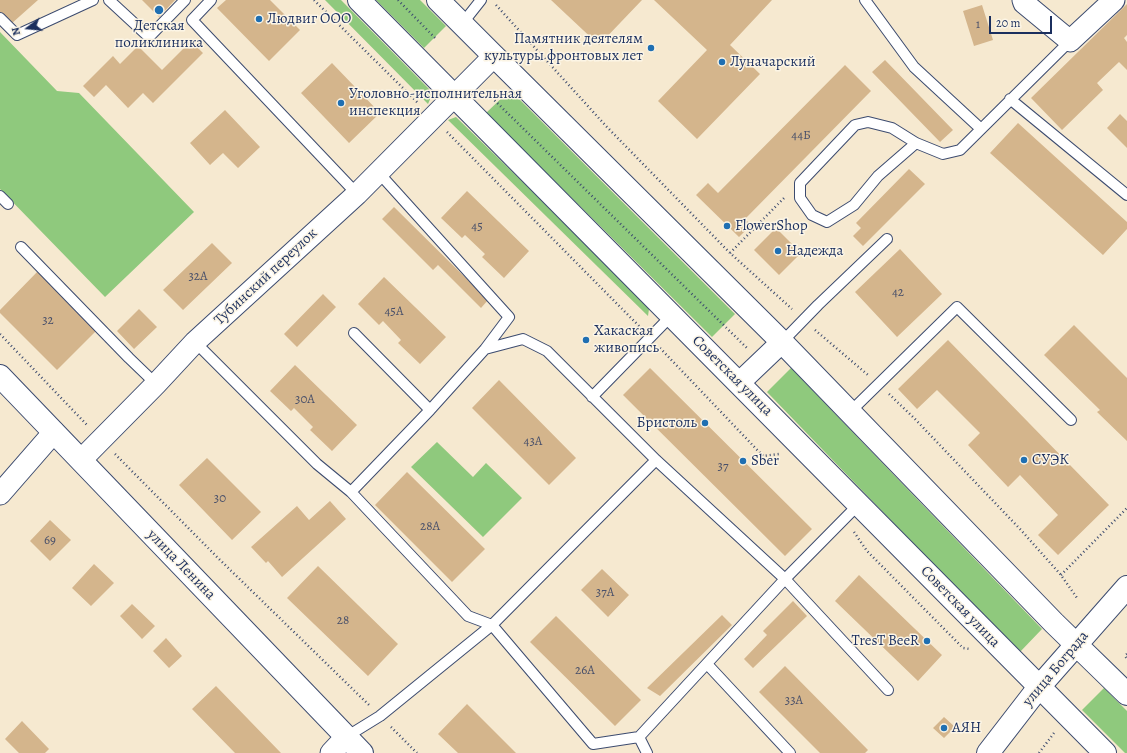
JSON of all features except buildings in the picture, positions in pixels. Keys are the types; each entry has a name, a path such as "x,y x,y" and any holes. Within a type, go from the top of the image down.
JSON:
{"main road":[{"name":"Советская улица","path":"359,0 1105,753"},
{"path":"438,0 782,342 1076,645 1127,694"},
{"name":"улица Ленина","path":"0,376 362,753"},
{"name":"улица Бограда","path":"988,753 1039,687 1127,587"}],"street":[{"path":"1024,0 1024,3 1070,41 1114,0"},
{"name":"Тубинский переулок","path":"81,460 195,342 357,194 494,56"},
{"path":"739,383 782,342"},
{"path":"0,494 54,432"},
{"path":"331,753 346,737"}],"lane":[{"path":"0,18 17,35 93,0"},
{"path":"109,0 149,37 185,0"},
{"path":"211,0 192,20 357,194"},
{"path":"462,24 481,0"},
{"path":"865,0 914,67 981,129"},
{"path":"916,143 878,176 854,205 827,222 812,215 800,198 800,182 855,125 868,122 892,128 916,143 943,154 960,150 1070,41"},
{"path":"1010,99 1127,195"},
{"path":"351,492 430,410 485,349 510,317 378,172"},
{"path":"0,196 8,204"},
{"path":"782,342 888,239"},
{"path":"22,247 156,384"},
{"path":"850,412 957,307 1071,420"},
{"path":"592,397 672,315"},
{"path":"354,333 430,410"},
{"path":"485,349 523,339 547,351 656,460 785,579 888,690"},
{"path":"195,342 317,464 351,492 468,616 492,625 593,744 639,737 785,579 859,504"},
{"path":"346,737 380,716 492,625 656,460"},
{"path":"707,664 790,753"},
{"path":"639,737 647,753"}],"path":[{"path":"398,0 437,40"},
{"path":"491,0 606,126 730,253 878,384 914,418 1020,529 1061,575 1077,598"},
{"path":"472,78 761,362"},
{"path":"730,253 800,182"},
{"path":"0,334 101,440 219,559 417,753"},
{"path":"1061,575 1127,508"},
{"path":"1127,654 1125,656 1127,659"},
{"path":"1039,753 1056,730"}],"green space":[{"path":"325,0 341,0 429,89 431,97 428,104"},
{"path":"376,0 420,0 446,26 424,48"},
{"path":"0,32 57,91 79,93 194,212 105,297 0,189"},
{"path":"510,90 735,314 712,337 486,113"},
{"path":"456,117 648,304 648,316 448,120"},
{"path":"791,368 1042,629 1019,653 767,392"},
{"path":"437,442 473,477 486,463 522,498 483,537 411,467"},
{"path":"1104,688 1127,711 1127,753 1125,753 1082,710"}],"place":[{"name":"Детская поликлиника","path":"159,10"},
{"name":"Людвиг ООО","path":"259,19"},
{"name":"Памятник деятелям культуры фронтовых лет","path":"651,48"},
{"name":"Луначарский","path":"722,62"},
{"name":"Уголовно-исполнительная инспекция","path":"341,103"},
{"name":"FlowerShop","path":"727,226"},
{"name":"Надежда","path":"778,251"},
{"name":"Хакаская живопись","path":"586,340"},
{"name":"Бристоль","path":"705,423"},
{"name":"СУЭК","path":"1024,460"},
{"name":"Sber","path":"743,461"},
{"name":"TresT BeeR","path":"927,641"},
{"name":"АЯН","path":"944,728"}]}
